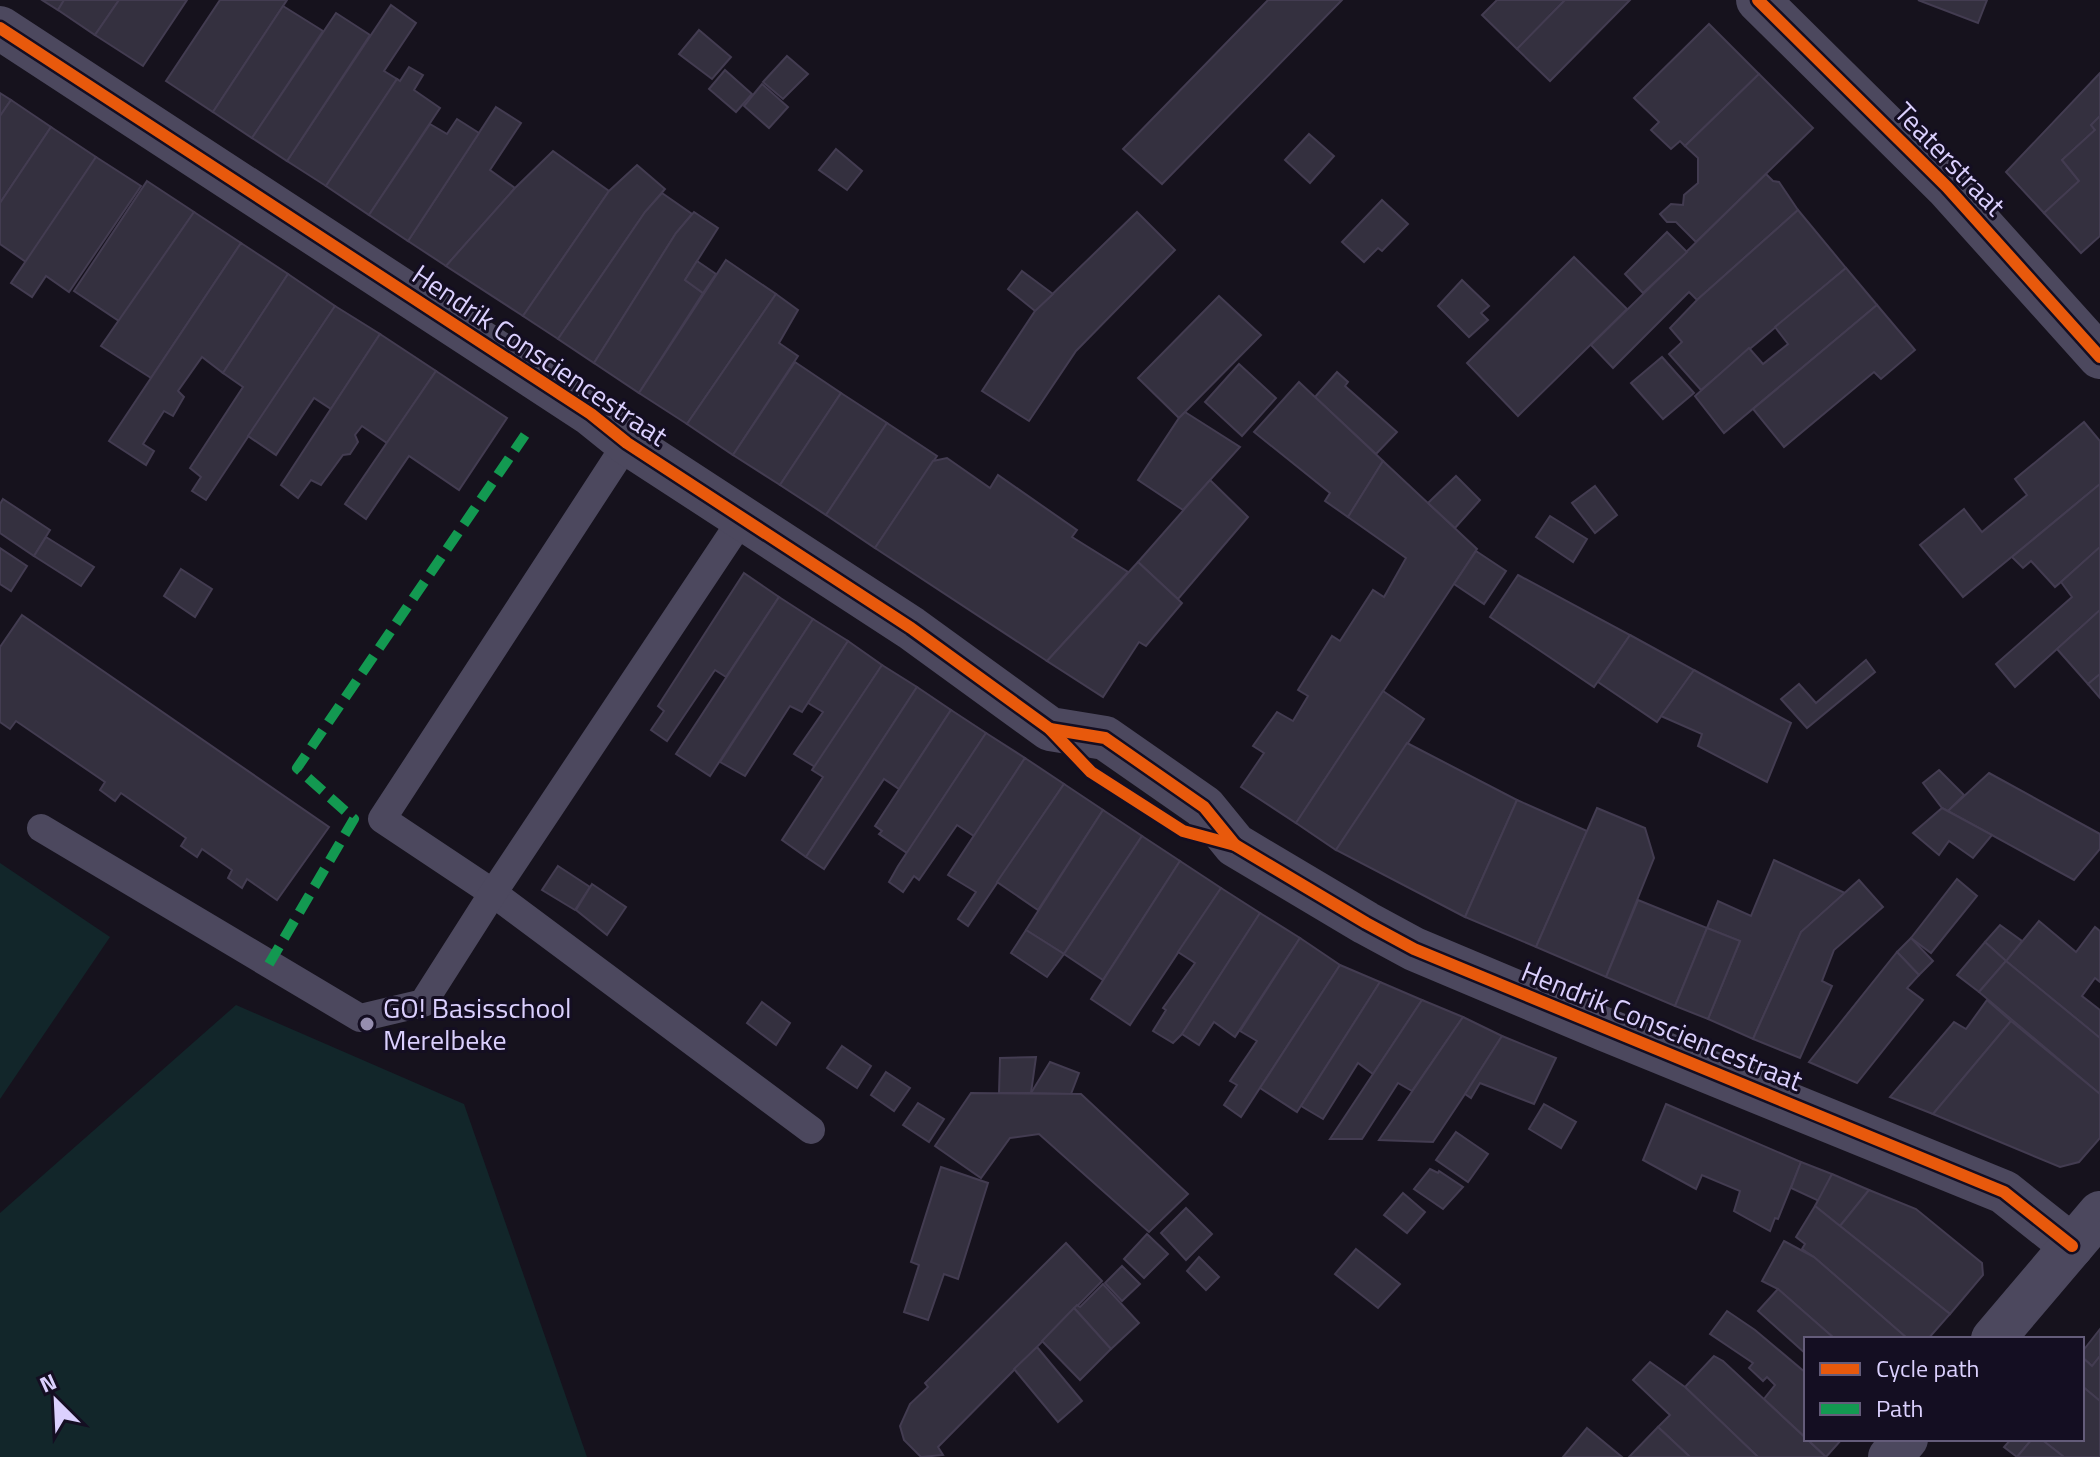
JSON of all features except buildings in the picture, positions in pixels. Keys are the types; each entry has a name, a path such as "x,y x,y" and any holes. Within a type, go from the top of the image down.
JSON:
{"street":[{"name":"Teaterstraat","path":"1758,0 1947,187 2100,357"},
{"name":"Hendrik Consciencestraat","path":"0,28 911,628 1050,729 1105,738 1204,807 1235,845 1366,923 1414,949 2004,1192 2072,1246"},
{"path":"1995,1337 2100,1213"},
{"path":"1890,1457 1904,1441"}],"lane":[{"path":"627,443 382,819 493,893 811,1130"},
{"path":"41,828 360,1018 423,1003 742,519"}],"green space":[{"path":"0,863 110,937 0,1099"},
{"path":"236,1005 464,1104 587,1457 0,1457 0,1213"}],"marked path":[{"path":"269,964 354,819 297,768 525,435"}],"cycle path":[{"path":"1758,0 1947,187 2100,357"},
{"path":"0,28 591,414 627,443 911,628 1050,729 1091,772 1183,831 1235,845 1414,949 2004,1192 2072,1246"},
{"path":"1050,729 1105,738 1204,807 1235,845"}],"place":[{"name":"GO! Basisschool Merelbeke","path":"367,1024"}]}
